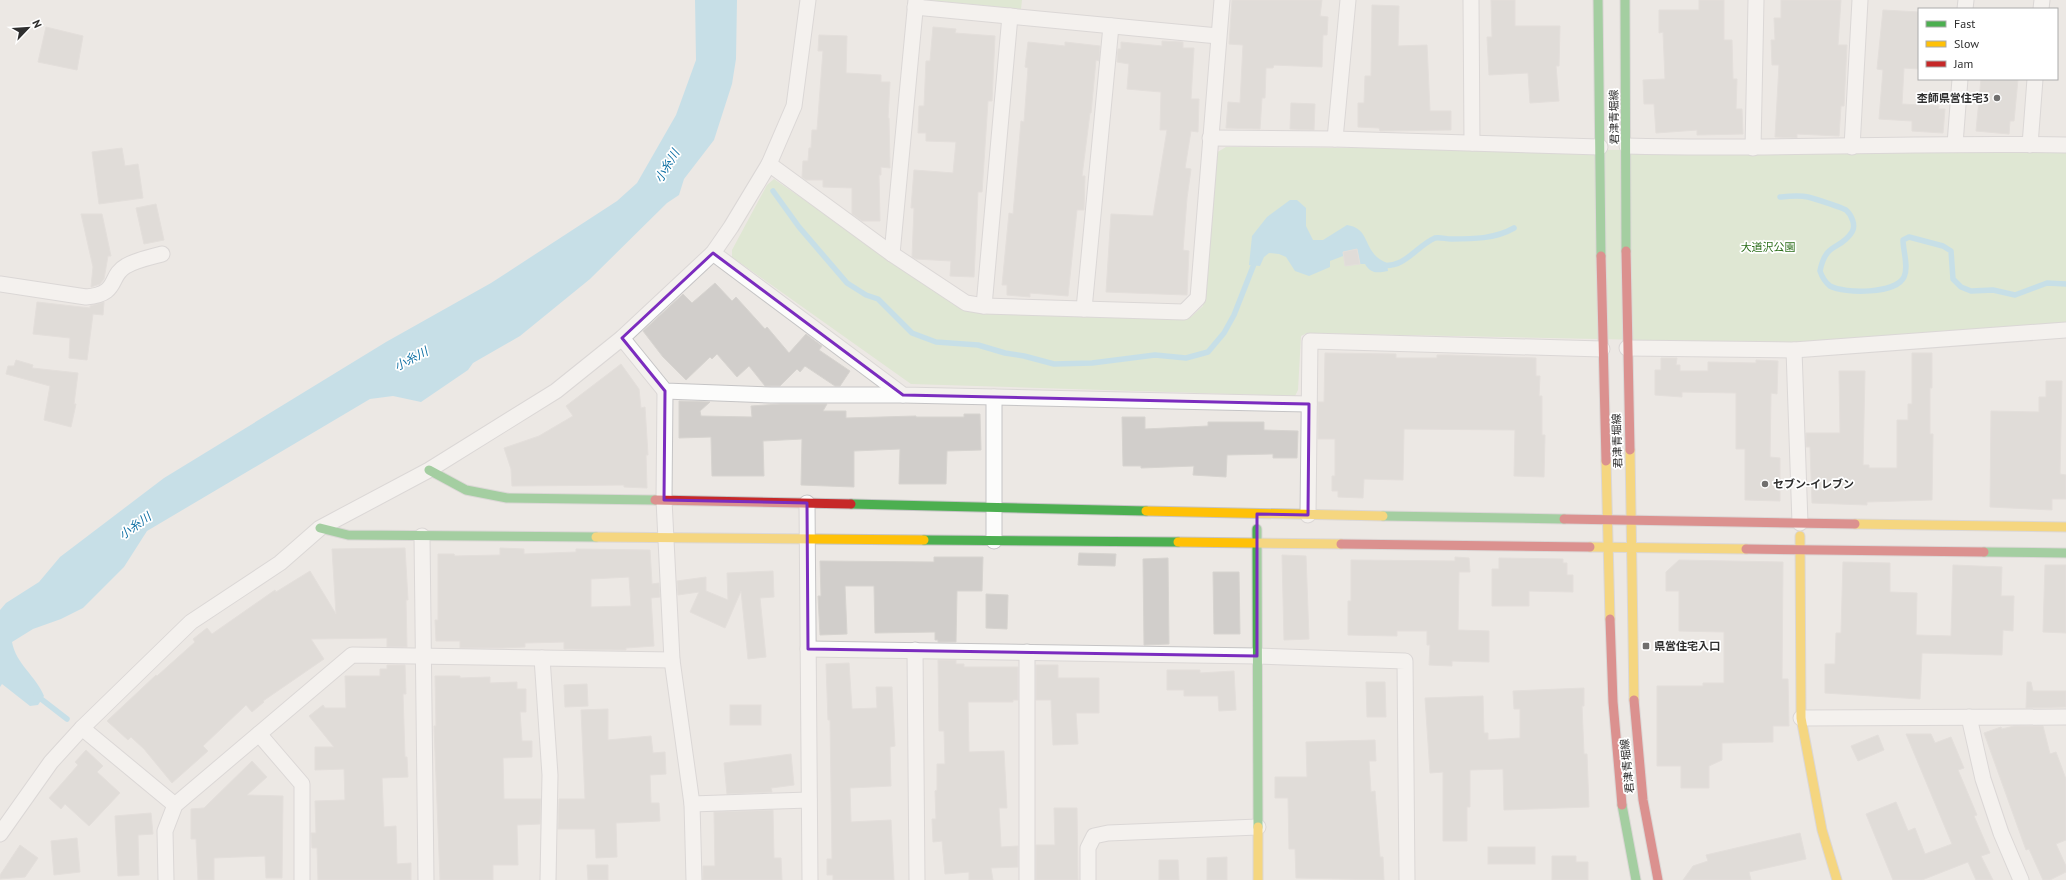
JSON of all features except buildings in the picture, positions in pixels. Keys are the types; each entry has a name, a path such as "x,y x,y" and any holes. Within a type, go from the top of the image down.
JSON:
{"street":[{"path":"0,834 51,762 82,728 192,622 280,563 320,528 429,470 556,391 622,338 713,253 731,227 769,164 794,106 808,0"},
{"path":"769,164 892,254 966,303 984,306 1184,312 1198,298 1222,0"},
{"path":"1335,140 1348,0"},
{"path":"1471,0 1472,143"},
{"name":"君津青堀線","path":"1598,0 1602,349 1613,702 1621,802 1636,880"},
{"name":"君津青堀線","path":"1625,0 1627,348 1632,520 1631,547 1634,713 1643,800 1658,880"},
{"path":"1753,148 1756,0"},
{"path":"1852,146 1860,0"},
{"path":"892,254 916,4 1010,16 1218,36"},
{"path":"984,306 1010,16"},
{"path":"1084,309 1111,26"},
{"path":"1954,144 1960,80"},
{"path":"2030,144 2035,80"},
{"path":"1210,138 1600,147"},
{"path":"1627,146 1753,148 1954,144 2066,145"},
{"path":"713,253 903,394"},
{"path":"0,284 86,297 96,296 107,291 113,285 119,272 126,266 162,254"},
{"path":"1627,348 1794,350 2066,330"},
{"path":"622,338 665,391 664,500 672,660 692,804 694,880"},
{"path":"1308,515 1310,341 1602,349"},
{"path":"1794,350 1800,523 1801,718 1822,830 1837,880"},
{"path":"665,391 771,395 903,394 1309,404"},
{"path":"994,397 994,541"},
{"path":"429,470 466,490 507,498 807,503 994,509 1308,515 2066,527"},
{"path":"807,503 810,880"},
{"path":"1256,514 1258,880"},
{"path":"320,528 348,536 1609,546 2066,553"},
{"path":"422,536 426,880"},
{"path":"808,649 1257,656 1405,661 1407,880"},
{"path":"915,650 917,880"},
{"path":"1027,652 1027,880"},
{"path":"166,880 165,831 175,805 352,655 672,660"},
{"path":"542,658 550,775 548,880"},
{"path":"1969,717 1983,779 2001,833 2021,880"},
{"path":"1801,718 2066,718"},
{"path":"82,728 175,805"},
{"path":"259,734 302,784 302,880"},
{"path":"692,804 809,800"},
{"path":"1088,880 1088,848 1094,836 1108,833 1258,827"}],"highlighted area":[{"path":"713,253 903,395 1309,404 1308,515 1257,514 1257,656 808,649 807,503 664,500 665,391 622,338"}],"green space":[{"path":"928,0 1022,0 1021,9"},
{"name":"大道沢公園","path":"1226,147 2066,153 2066,324 1794,343 1307,333 1301,336 1298,390 1295,396 911,384 732,257 732,250 767,185 774,179 964,310 1191,317 1203,306 1216,153"}],"water":[{"name":"小糸川","path":"695,0 737,0 736,59 732,84 714,140 684,179 679,195 667,203 590,279 520,336 473,363 468,370 421,402 393,396 370,399 147,531 124,567 83,608 61,619 33,629 12,642 18,657 44,696 38,705 30,706 2,684 0,687 0,610 6,603 39,582 60,557 164,478 386,342 491,283 617,201 637,183 676,115 696,60"},
{"path":"1290,200 1297,200 1306,208 1306,226 1313,240 1323,240 1347,225 1358,229 1375,255 1387,263 1388,271 1375,272 1370,270 1365,264 1360,264 1357,249 1343,252 1343,256 1330,261 1330,267 1309,276 1295,271 1286,257 1279,254 1269,253 1264,257 1260,266 1249,265 1252,236 1267,217"}],"waterway":[{"path":"773,191 799,227 847,283 866,295 878,299 912,333 936,342 978,345 1005,353 1024,356 1054,364 1092,363 1155,355 1186,358 1208,352 1224,333 1234,315 1256,259"},
{"path":"1780,197 1808,197 1844,209 1850,215 1854,227 1852,232 1843,242 1830,250 1823,261 1820,271 1827,283 1837,289 1870,291 1891,287 1899,283 1904,277 1906,269 1903,240 1909,237 1943,246 1951,251 1953,279 1961,287 1971,291 1993,290 2015,295 2047,283 2066,284"},
{"path":"1381,265 1397,264 1435,238 1484,238 1507,232 1514,228"},
{"path":"36,695 67,719"}],"traffic: fast":[{"path":"1598,0 1601,256"},
{"path":"1625,0 1626,251"},
{"path":"429,470 466,490 507,498 655,500"},
{"path":"851,504 1146,511"},
{"path":"1383,516 1564,519"},
{"path":"320,528 348,535 596,537"},
{"path":"1257,529 1258,827"},
{"path":"924,540 1178,542"},
{"path":"1984,552 2066,553"},
{"path":"1622,805 1636,880"}],"traffic: slow":[{"path":"1630,450 1634,700"},
{"path":"1606,461 1610,619"},
{"path":"1146,511 1383,516"},
{"path":"1855,524 2066,527"},
{"path":"1800,536 1801,718 1822,830 1837,880"},
{"path":"596,537 924,540"},
{"path":"1178,542 1341,544"},
{"path":"1590,547 1746,549"},
{"path":"1258,827 1258,880"}],"traffic: jam":[{"path":"1626,251 1630,450"},
{"path":"1601,256 1606,461"},
{"path":"655,500 851,504"},
{"path":"1564,519 1855,524"},
{"path":"1341,544 1590,547"},
{"path":"1746,549 1984,552"},
{"path":"1610,619 1613,702 1622,805"},
{"path":"1634,700 1643,800 1658,880"}],"place":[{"name":"杢師県営住宅3","path":"1997,98"},
{"name":"セブン-イレブン","path":"1765,484"},
{"name":"県営住宅入口","path":"1646,646"}]}
